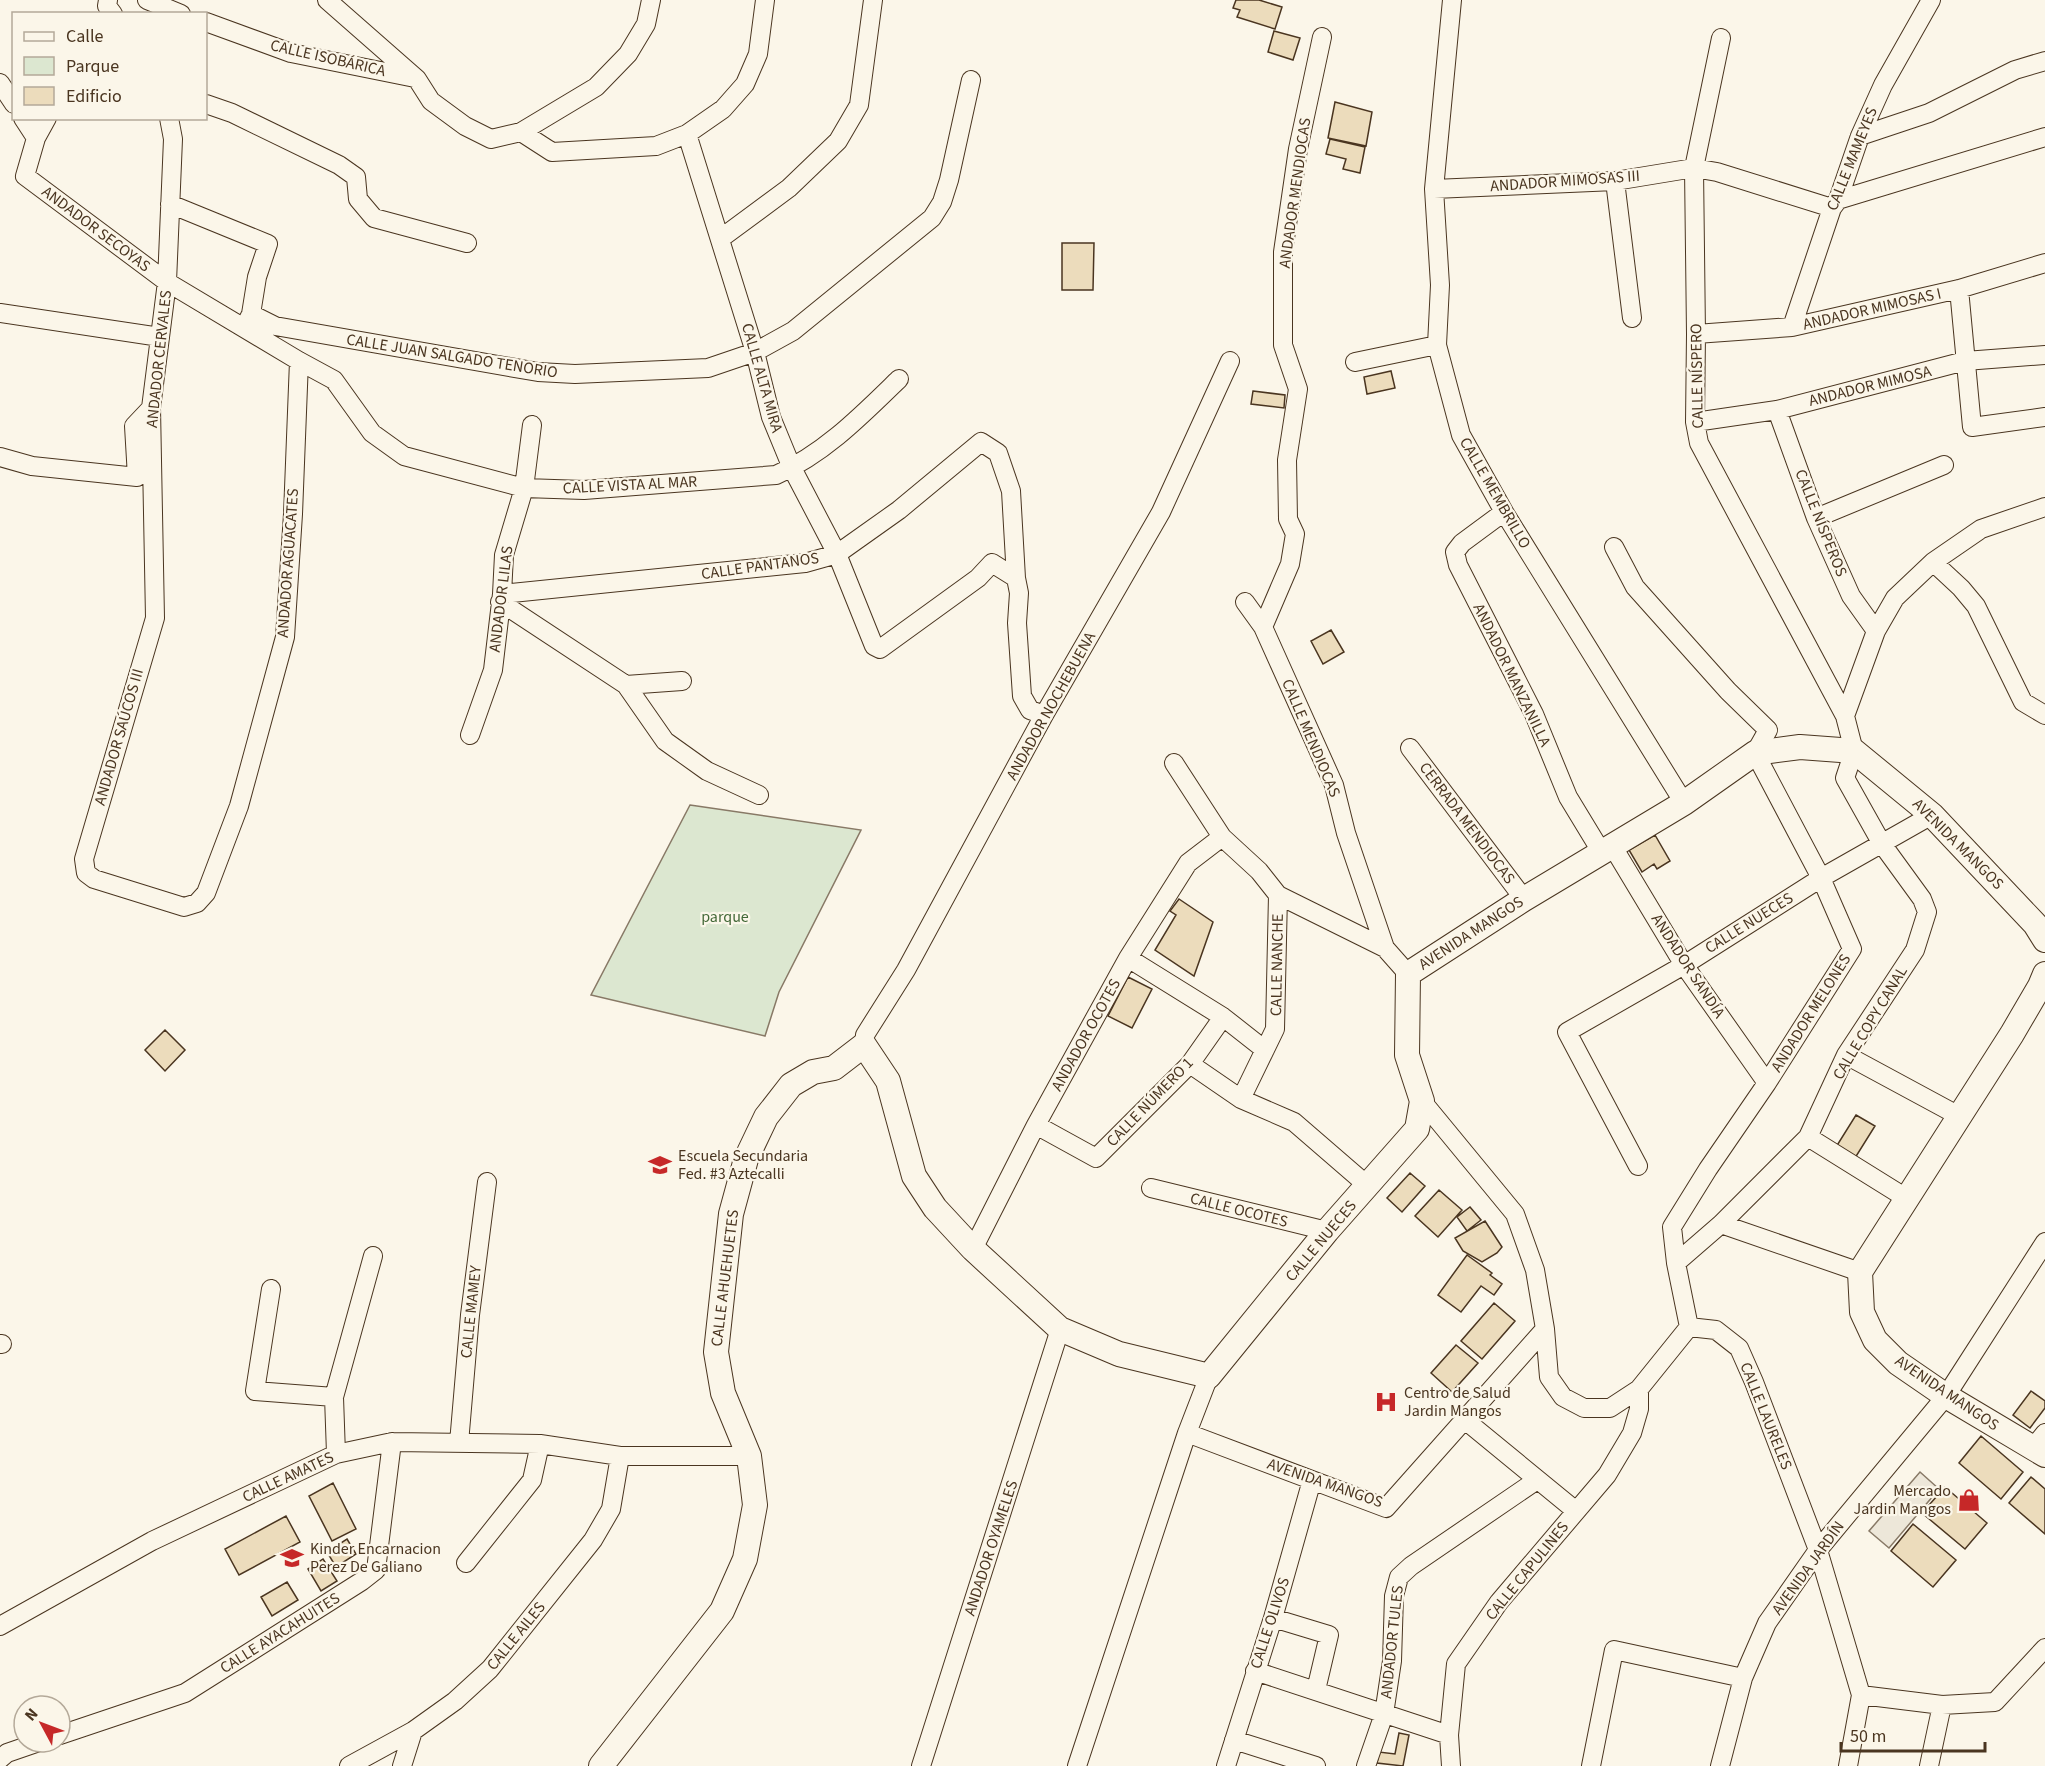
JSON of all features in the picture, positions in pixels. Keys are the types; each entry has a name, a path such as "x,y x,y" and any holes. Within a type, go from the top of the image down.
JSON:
{"main road":[{"name":"AVENIDA MANGOS","path":"1422,1101 1407,1056 1408,974 1524,899 1684,803 1755,753 1800,747 1854,751 1932,814 2035,924 2045,940"},
{"path":"1860,1272 2012,1034 2045,974"},
{"name":"CALLE AHUEHUETES","path":"601,1766 722,1611 745,1559 755,1505 748,1456 723,1393 716,1352 730,1214 746,1159 766,1117 791,1085 813,1072 834,1068 864,1045"},
{"path":"864,1045 888,1081 914,1176 935,1208 974,1249 1060,1329 1119,1354 1209,1376"},
{"name":"CALLE NUECES","path":"1209,1376 1327,1232 1417,1129 1422,1101"},
{"name":"AVENIDA MANGOS","path":"1860,1272 1862,1312 1875,1340 1898,1363 1946,1396 2041,1445"}],"street":[{"path":"147,0 176,12"},
{"path":"327,0 417,79 431,101 465,126 491,139 521,132 596,87 628,54 646,24 651,0"},
{"path":"521,132 552,152 656,146 687,134 723,109 745,84 758,54 765,0"},
{"path":"720,240 789,188 838,141 859,105 873,0"},
{"name":"CALLE MEMBRILLO","path":"1452,0 1434,189 1440,285 1437,345 1461,435 1504,512 1684,803"},
{"name":"CALLE MAMEYES","path":"1792,327 1860,136 1882,85 1930,0"},
{"name":"CALLE ISOBÁRICA","path":"207,22 291,53 417,79"},
{"name":"ANDADOR MENDIOCAS","path":"1263,627 1290,564 1295,534 1288,519 1287,460 1298,389 1283,345 1283,252 1298,149 1322,37"},
{"name":"CALLE NÍSPERO","path":"1721,38 1694,168 1695,422 1699,443 1845,716 1854,751"},
{"path":"1860,136 1929,113 2015,70 2045,61"},
{"name":"CALLE JUAN SALGADO TENORIO","path":"248,321 538,372 575,374 708,368 755,352 793,331 932,218 942,202 949,180 971,80"},
{"path":"0,83 12,101"},
{"path":"207,104 232,113 339,165 356,177 358,199 374,218 467,243"},
{"path":"24,120 36,138 46,120"},
{"name":"ANDADOR CERVALES","path":"154,601 151,408 167,282 173,139 169,120"},
{"name":"CALLE ALTA MIRA","path":"687,134 755,352 771,417 792,468 837,554 874,646 880,649 978,578 992,563 1016,578"},
{"path":"1835,204 2045,137"},
{"name":"ANDADOR SECOYAS","path":"36,138 25,176 167,282"},
{"name":"ANDADOR MIMOSAS III","path":"1434,189 1615,181 1694,168 1717,172 1835,204"},
{"path":"1615,181 1632,318"},
{"path":"170,204 268,244 257,277 248,321"},
{"name":"ANDADOR MIMOSAS I","path":"1696,334 1792,327 1959,289 2045,263"},
{"path":"167,282 248,321 299,361"},
{"path":"1959,289 1972,427 2045,417"},
{"path":"0,313 160,337"},
{"path":"1355,362 1437,345"},
{"name":"ANDADOR MIMOSA","path":"1695,422 1777,410 1892,382 1965,361 2045,355"},
{"name":"CALLE VISTA AL MAR","path":"299,361 334,380 372,433 404,456 524,488 584,490 776,475 792,468 851,426 899,379"},
{"name":"ANDADOR AGUACATES","path":"86,873 94,879 184,908 197,903 206,893 239,806 285,637 299,361"},
{"name":"ANDADOR NOCHEBUENA","path":"864,1045 865,1035 906,970 1044,715 1161,512 1230,362"},
{"path":"0,457 32,466 137,477 134,426 151,408"},
{"name":"CALLE NÍSPEROS","path":"1777,410 1816,518 1851,596 1876,631"},
{"name":"ANDADOR LILAS","path":"470,735 493,670 504,555 524,488 532,425"},
{"name":"CALLE PANTANOS","path":"501,598 805,563 837,554 899,510 981,442 998,453 1011,491 1016,578"},
{"path":"1816,518 1944,465"},
{"path":"1845,716 1876,631 1895,598 1933,562 1981,529 2045,507"},
{"name":"ANDADOR MANZANILLA","path":"1504,512 1462,543 1455,552 1458,566 1534,714 1568,798 1607,850"},
{"path":"1614,547 1635,587 1728,690 1768,730 1755,753"},
{"path":"1933,562 1961,588 1976,606 2022,702 2045,715"},
{"path":"1016,578 1019,593 1017,623 1022,696 1030,710 1044,715"},
{"path":"501,598 626,685 665,741 706,771 759,795"},
{"name":"ANDADOR SAÚCOS III","path":"86,873 84,860 155,618 154,601"},
{"name":"CALLE MENDIOCAS","path":"1245,602 1263,627 1334,785 1346,833 1385,948"},
{"path":"626,685 682,681"},
{"name":"CERRADA MENDIOCAS","path":"1410,748 1524,899"},
{"name":"CALLE COPY CANAL","path":"1676,1263 1721,1224 1808,1137 1846,1055 1915,950 1927,912 1922,899 1882,844 1845,778 1854,751"},
{"name":"ANDADOR MELONES","path":"1689,1327 1676,1263 1672,1227 1852,949 1821,878 1755,753"},
{"path":"1174,763 1222,837 1259,871 1278,895 1385,948 1408,974"},
{"name":"CALLE NUECES","path":"1638,1166 1567,1032 1684,964 1821,878 1932,814"},
{"name":"ANDADOR OCOTES","path":"974,1249 1035,1125 1128,958 1188,863 1222,837"},
{"name":"ANDADOR SANDÍA","path":"1607,850 1767,1083"},
{"name":"CALLE NANCHE","path":"1241,1099 1275,1029 1278,895"},
{"path":"1128,958 1223,1017 1266,1050"},
{"name":"CALLE NÚMERO 1","path":"1035,1125 1096,1158 1190,1064 1223,1017"},
{"path":"1846,1055 1959,1116"},
{"path":"1190,1064 1241,1099 1294,1122 1368,1186"},
{"name":"AVENIDA MANGOS","path":"1186,1433 1386,1508 1545,1329 1535,1270 1515,1214 1422,1101"},
{"path":"1808,1137 1906,1198"},
{"name":"CALLE MAMEY","path":"459,1443 470,1315 487,1182"},
{"name":"CALLE OCOTES","path":"1152,1188 1327,1232"},
{"path":"1721,1224 1860,1272"},
{"name":"AVENIDA JARDÍN","path":"1720,1766 1743,1678 1767,1623 1818,1550 1946,1396 2045,1242"},
{"path":"336,1454 334,1397 373,1256"},
{"path":"271,1289 255,1391 334,1397"},
{"path":"1545,1329 1549,1377 1563,1397 1584,1408 1610,1408 1639,1389 1689,1327"},
{"name":"CALLE LAURELES","path":"1689,1327 1716,1330 1739,1348 1818,1550 1861,1695"},
{"name":"ANDADOR OYAMELES","path":"921,1766 1060,1329"},
{"path":"1077,1766 1186,1433 1209,1376"},
{"name":"CALLE CAPULINES","path":"1451,1766 1449,1735 1456,1664 1499,1602 1607,1475 1632,1433 1639,1409 1639,1389"},
{"path":"1465,1420 1576,1511"},
{"name":"CALLE AMATES","path":"0,1626 152,1541 336,1454 392,1442 540,1444 620,1456 748,1456"},
{"name":"CALLE AYACAHUITES","path":"72,1731 185,1693 376,1570 392,1442"},
{"path":"466,1563 532,1480 540,1444"},
{"name":"CALLE AILES","path":"350,1766 413,1731 455,1701 490,1669 593,1540 611,1509 620,1456"},
{"name":"CALLE OLIVOS","path":"1226,1766 1273,1618 1312,1480"},
{"name":"ANDADOR TULES","path":"1366,1766 1384,1714 1392,1661 1394,1596 1399,1577 1411,1566 1537,1480"},
{"path":"1273,1618 1329,1635 1316,1690"},
{"path":"1591,1766 1614,1650 1743,1678"},
{"path":"1848,1766 1861,1695 1942,1705 1995,1702 2044,1654"},
{"path":"1255,1671 1449,1735"},
{"path":"1929,1766 1942,1705"},
{"path":"402,1766 413,1731"},
{"path":"1234,1740 1316,1766"}],"green space":[{"name":"parque","path":"690,805 861,830 779,992 765,1036 591,995"}],"shaded area":[{"path":"1920,1472 1939,1489 1889,1548 1869,1531"}],"building":[{"path":"1236,0 1259,0 1282,7 1275,29 1237,17 1240,10 1233,8"},
{"path":"1274,31 1300,38 1293,60 1268,52"},
{"path":"1335,102 1372,112 1366,146 1328,138"},
{"path":"1330,139 1365,147 1360,173 1343,169 1346,159 1326,154"},
{"path":"1062,243 1094,243 1093,290 1062,290"},
{"path":"1391,371 1395,388 1367,394 1364,377"},
{"path":"1253,391 1285,395 1284,408 1251,404"},
{"path":"1331,630 1344,652 1323,664 1311,641"},
{"path":"1655,835 1670,861 1657,869 1654,864 1642,872 1629,850"},
{"path":"1179,899 1213,922 1194,976 1155,950 1176,915 1170,911"},
{"path":"1128,977 1152,989 1132,1028 1108,1016"},
{"path":"165,1030 185,1050 165,1071 145,1050"},
{"path":"1856,1115 1875,1126 1855,1158 1836,1147"},
{"path":"1410,1173 1425,1186 1402,1212 1387,1198"},
{"path":"1439,1190 1462,1210 1438,1237 1415,1216"},
{"path":"1470,1207 1481,1220 1467,1231 1457,1217"},
{"path":"1485,1221 1502,1247 1482,1262 1463,1251 1455,1238"},
{"path":"1467,1255 1492,1273 1490,1275 1502,1284 1494,1295 1481,1286 1461,1312 1438,1295"},
{"path":"1494,1303 1515,1321 1482,1359 1461,1341"},
{"path":"1456,1345 1478,1363 1452,1392 1431,1373"},
{"path":"2031,1391 2045,1401 2045,1408 2030,1428 2013,1415"},
{"path":"1981,1436 2023,1472 2001,1499 1959,1463"},
{"path":"2031,1477 2045,1489 2045,1534 2009,1503"},
{"path":"333,1483 356,1529 332,1541 309,1496"},
{"path":"1945,1487 1987,1523 1965,1549 1922,1513"},
{"path":"286,1516 300,1542 239,1575 225,1549"},
{"path":"1913,1524 1956,1560 1933,1587 1891,1551"},
{"path":"347,1539 356,1554 336,1567 327,1552"},
{"path":"323,1559 337,1581 321,1591 308,1569"},
{"path":"287,1582 298,1600 272,1616 261,1597"},
{"path":"1399,1733 1409,1735 1403,1766 1377,1763 1379,1752 1395,1754"}],"place":[{"name":"Escuela Secundaria Fed. #3 Aztecalli","path":"660,1165"},
{"name":"Centro de Salud Jardin Mangos","path":"1386,1402"},
{"name":"Mercado Jardin Mangos","path":"1969,1500"},
{"name":"Kinder Encarnacion Perez De Galiano","path":"292,1558"}]}
